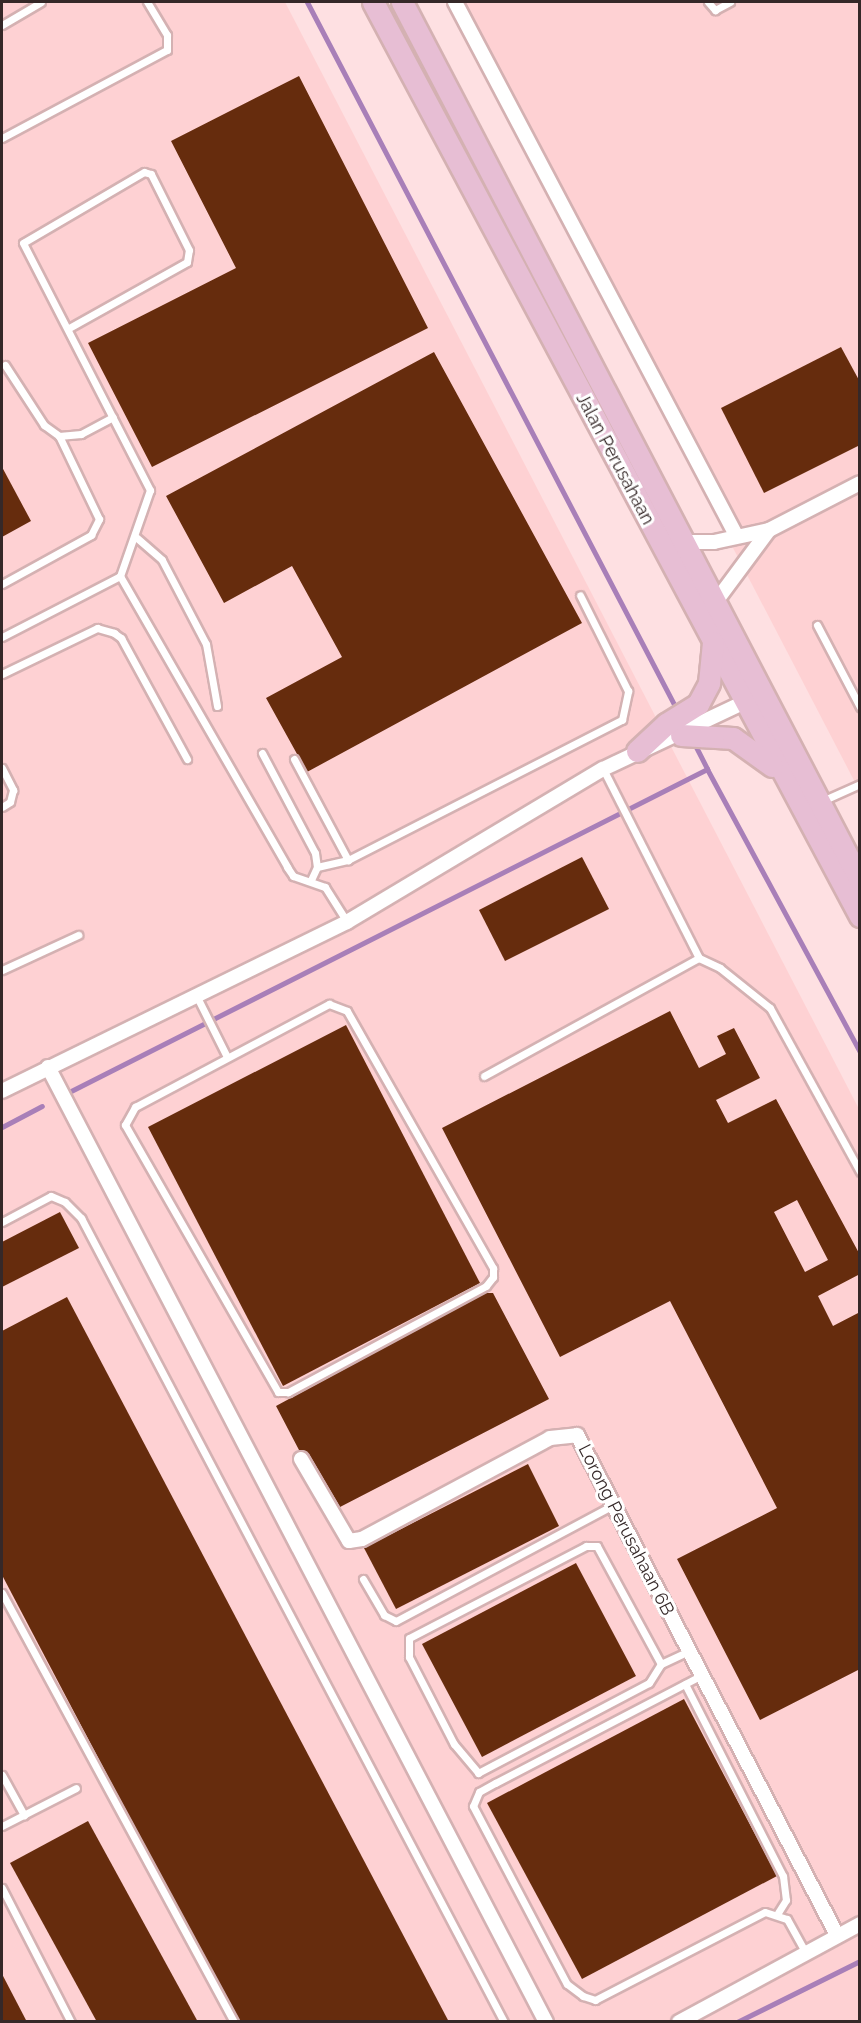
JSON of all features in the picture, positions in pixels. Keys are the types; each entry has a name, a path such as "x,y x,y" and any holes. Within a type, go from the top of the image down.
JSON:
{"main road":[{"name":"Jalan Perusahaan","path":"373,2 713,642 820,802 860,880"},
{"name":"Jalan Perusahaan","path":"402,2 683,542 714,604 782,775 860,916"},
{"path":"707,720 713,642"},
{"path":"637,751 674,732 707,720"},
{"path":"674,732 707,720"},
{"path":"707,720 782,775"}],"street":[{"path":"455,2 736,535"},
{"path":"683,542 714,542 736,535 769,530 860,483"},
{"path":"714,604 769,530"},
{"path":"707,720 752,698"},
{"path":"2,1090 347,922 637,751"},
{"path":"48,1067 546,2022"},
{"name":"Lorong Perusahaan 6B","path":"301,1459 349,1541 362,1539 566,1433 577,1435 837,1935"},
{"path":"679,2022 860,1924"}],"lane":[{"path":"2,25 41,2"},
{"path":"2,138 166,50 167,35 147,2"},
{"path":"708,2 715,10 730,2"},
{"path":"2,636 120,576 137,538 150,490 69,328 23,243 144,172 151,174 189,250 187,262 69,328"},
{"path":"2,584 91,536 99,519 59,436 44,425 5,365"},
{"path":"59,436 81,434 113,417"},
{"path":"137,538 162,560 206,644 217,706"},
{"path":"120,576 287,867 293,876 311,880 325,887 347,922"},
{"path":"317,867 348,860 622,720 628,691 580,594"},
{"path":"817,625 860,707"},
{"path":"2,674 97,628 114,633 121,638 187,759"},
{"path":"262,753 307,835 317,867 311,880"},
{"path":"294,759 348,860"},
{"path":"2,768 13,790 10,802 2,807"},
{"path":"603,769 649,853 699,958 720,968 770,1008 860,1172"},
{"path":"820,802 860,784"},
{"path":"2,970 78,935"},
{"path":"484,1076 699,958"},
{"path":"196,995 226,1055"},
{"path":"329,1004 348,1011 493,1268 486,1286 288,1392 278,1392 125,1125 135,1107 226,1055 329,1004"},
{"path":"2,1222 51,1196 65,1202 81,1218 504,2022"},
{"path":"363,1579 384,1615 396,1621 613,1505"},
{"path":"661,1664 597,1546 586,1546 409,1638 409,1657 454,1744 478,1773 650,1683 661,1664 689,1651"},
{"path":"2,1593 234,2022"},
{"path":"702,1675 479,1792 473,1806 567,1984 583,1996 595,2000 765,1912 778,1913 787,1919 806,1953"},
{"path":"685,1684 783,1876 786,1900 778,1913"},
{"path":"2,1775 24,1815"},
{"path":"2,1826 76,1788"},
{"path":"2,1888 70,2022"}],"shaded area":[{"path":"2,2 285,2 859,1109 859,2021 2,2022"},
{"path":"449,2 859,2 859,790"}],"building":[{"path":"299,76 428,328 152,467 88,343 236,268 171,141"},
{"path":"841,347 860,382 860,445 764,493 721,408"},
{"path":"434,352 582,623 307,772 266,698 342,657 292,566 224,603 166,496"},
{"path":"2,467 31,521 2,537"},
{"path":"582,857 609,909 505,961 479,910"},
{"path":"670,1011 699,1068 726,1054 717,1036 734,1028 760,1078 716,1100 728,1123 776,1099 860,1255 860,1274 818,1296 833,1326 860,1312 860,1669 760,1720 677,1559 777,1508 670,1301 560,1357 442,1128","holes":["797,1200 828,1260 805,1272 774,1212"]},
{"path":"346,1025 480,1283 283,1386 148,1127"},
{"path":"60,1212 79,1248 2,1287 2,1242"},
{"path":"485,1293 493,1293 549,1399 340,1507 309,1454 299,1450 276,1406"},
{"path":"67,1297 449,2022 240,2022 114,1788 2,1575 2,1331"},
{"path":"528,1464 559,1526 396,1609 364,1548"},
{"path":"576,1563 636,1676 482,1757 422,1644"},
{"path":"684,1699 777,1876 582,1979 487,1803"},
{"path":"88,1821 198,2022 97,2022 10,1863"},
{"path":"2,1974 27,2022 2,2022"}],"waterway":[{"path":"307,2 677,710"},
{"path":"694,743 707,769"},
{"path":"71,1091 707,769 860,1052"},
{"path":"2,1127 42,1106"},
{"path":"737,2022 860,1961"}]}
